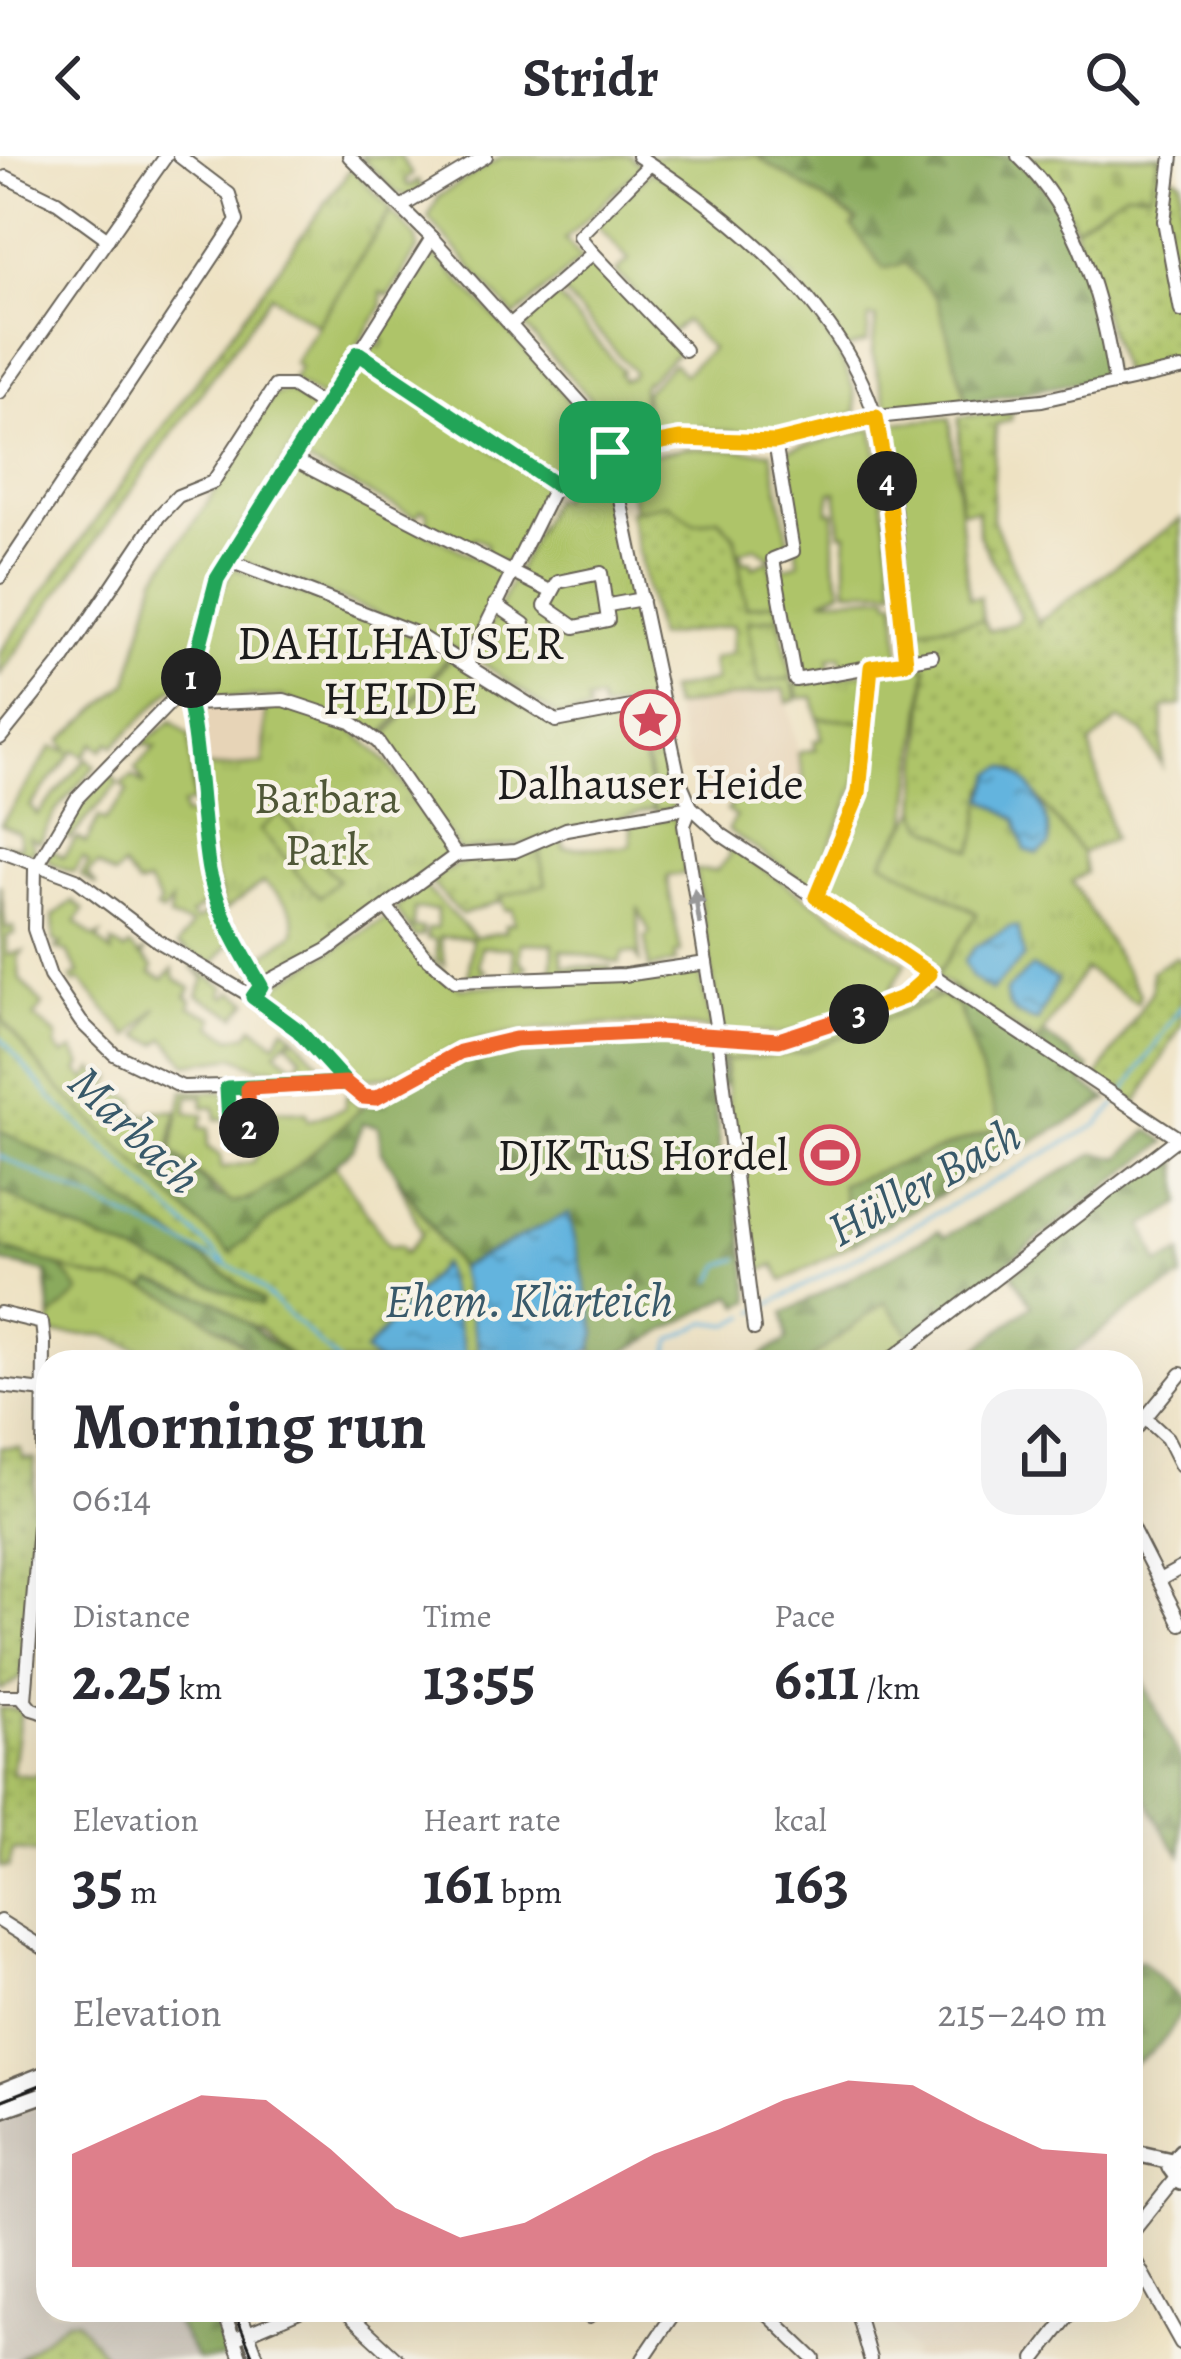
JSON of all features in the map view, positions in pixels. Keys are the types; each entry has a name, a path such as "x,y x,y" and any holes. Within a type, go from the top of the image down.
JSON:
{"main road":[{"path":"0,2092 36,2078"},
{"path":"0,2110 36,2097"},
{"path":"1143,2156 1177,2169"}],"street":[{"path":"0,392 166,156"},
{"path":"0,577 237,221 229,194 179,156"},
{"path":"349,156 586,405 611,456 679,779 691,807 715,830 1179,1139 902,1350"},
{"path":"401,207 486,156"},
{"path":"1018,156 1056,196 1069,222 1102,313 1115,384"},
{"path":"1172,156 1164,221 1181,311"},
{"path":"685,350 579,236 644,160 720,212 782,270 844,353 876,417 892,516 906,662"},
{"path":"6,177 57,202 108,239"},
{"path":"346,1083 182,1087 114,1054 80,1022 50,976 37,945 36,863 77,798 183,692 227,560 432,238"},
{"path":"512,324 593,253"},
{"path":"358,353 556,485"},
{"path":"468,662 556,485 571,472 611,456 679,439 775,442 876,417 970,410 1181,369"},
{"path":"0,738 71,649 158,516 178,496 213,482 275,386 292,386 325,407"},
{"path":"775,442 793,551 773,559 795,680 932,656"},
{"path":"292,459 552,592"},
{"path":"227,560 413,632 556,721 663,700"},
{"path":"601,573 609,605 608,620 575,627 545,606 557,582 601,573"},
{"path":"609,605 642,599"},
{"path":"495,604 524,624"},
{"path":"816,897 859,793 871,667"},
{"path":"183,692 194,704 196,789 209,872 225,924 257,991"},
{"path":"194,704 284,700 351,722 380,746 456,855"},
{"path":"257,991 388,909 456,855 515,851 566,829 691,807"},
{"path":"691,807 684,825 718,1038 754,1329"},
{"path":"0,851 86,886 158,941 257,991 363,1097 376,1098 460,1052 515,1039 614,1032 779,1040 807,1034 904,997 930,974"},
{"path":"388,909 425,956 455,981 625,975 706,963"},
{"path":"227,1088 228,1137 241,1145 249,1137 248,1088"},
{"path":"0,1313 43,1323 43,1350"},
{"path":"1143,1421 1181,1374"},
{"path":"0,1386 36,1390"},
{"path":"1145,1418 1167,1438 1181,1466"},
{"path":"1143,1549 1181,1624"},
{"path":"1159,1580 1181,1568"},
{"path":"36,1577 25,1700 36,1710"},
{"path":"0,1696 25,1700"},
{"path":"0,1921 36,1944"},
{"path":"1143,2217 1177,2169"},
{"path":"1143,2275 1181,2343"},
{"path":"231,2322 258,2359"},
{"path":"239,2322 241,2359"},
{"path":"241,2336 274,2322"},
{"path":"357,2322 397,2359"},
{"path":"643,2359 668,2322"},
{"path":"775,2322 814,2359"},
{"path":"859,2322 870,2359"},
{"path":"1035,2359 1064,2322"}],"shaded area":[{"path":"785,689 805,785 697,798 673,707"},
{"path":"266,702 264,764 199,768 196,708"},
{"path":"36,2106 36,2322 175,2322 197,2359 0,2359 0,2119"},
{"path":"892,2322 1051,2322 1022,2359 910,2359 914,2354"}],"green space":[{"path":"360,156 400,156 412,175 405,180 408,186 418,181 423,189 409,196 396,193"},
{"path":"503,156 630,156 642,166 565,239 582,258 515,317 428,218 439,196"},
{"path":"645,156 756,156 857,221 852,226 884,269 905,263 937,299 967,403 888,409 872,353 876,318 869,318 867,342 846,349 785,268"},
{"path":"756,156 1013,156 1035,176 1068,228 1090,287 1110,376 967,403 937,299 884,269 851,226 857,220"},
{"path":"1026,156 1159,156 1150,193 1125,192 1074,227 1057,191"},
{"path":"1161,156 1168,157 1165,172 1181,180 1181,279 1169,281 1181,359 1127,372 1149,372 1124,378 1074,227 1159,169"},
{"path":"351,168 391,209 317,325 271,295 0,675 0,652"},
{"path":"650,172 711,208 780,273 835,348 851,383 856,413 777,434 706,430 705,426 647,435 645,391 673,363 684,374 711,349 685,321 672,332 616,272 629,260 595,223"},
{"path":"391,211 415,236 418,248 389,296 381,292 382,307 323,399 292,380 300,367 294,363"},
{"path":"434,254 555,384 592,437 597,456 581,464 572,453 562,464 565,470 548,476 366,354 373,342 381,347 384,341 377,336"},
{"path":"592,258 679,351 642,386 643,439 614,440 588,396 520,322 554,292 623,371 619,373 623,380 632,377 634,372 559,288"},
{"path":"362,359 550,489 511,567 484,554 487,544 474,538 469,547 449,531 428,525 427,512 421,510 416,517 300,459"},
{"path":"289,391 316,410 216,568 187,674 114,746 110,742 102,750 94,743 84,756 75,750 30,806 37,815 87,758 95,766 56,811 40,842 29,837 35,851 22,853 0,843 21,847 18,832 1,824 52,747 69,751 61,741 128,683 156,577 229,472 266,406 275,394"},
{"path":"1012,412 1011,420 996,425 992,517 1039,626 1040,620 1181,519 1181,705 1163,708 1162,766 1144,733 1119,719 1090,744 1113,839 1082,853 1016,770 985,788 983,824 972,851 926,826 917,811 927,668 914,665 912,630 983,620 989,631 1016,623 1020,616 979,535 977,510 960,511 959,417"},
{"path":"950,418 969,598 980,597 983,620 906,630 880,424"},
{"path":"873,428 895,590 847,590 847,533 841,533 836,492 831,492 828,512 834,512 834,561 842,590 822,599 889,595 890,601 896,600 900,657 843,668 840,656 829,659 829,671 799,675 791,650 799,648 796,630 789,630 778,570 799,563 780,452"},
{"path":"688,448 771,452 790,548 769,557 755,547 740,552 744,563 751,561 753,567 770,560 777,602 746,607 735,537 718,518 695,523 667,503 634,510 626,460"},
{"path":"295,464 506,574 466,654 397,621 236,559"},
{"path":"603,465 655,700 602,710 599,700 587,702 589,712 558,717 474,657 553,498 558,501 562,496 556,490 563,480"},
{"path":"667,503 695,523 718,518 735,537 746,607 777,602 796,700 787,702 784,689 673,707 669,690 715,681 712,659 732,653 734,625 657,637 629,511"},
{"path":"232,567 410,635 449,656 380,738 282,697 198,698 212,611"},
{"path":"779,617 792,678 759,683 748,622"},
{"path":"451,658 549,723 636,711 653,809 525,844 460,851 381,742"},
{"path":"927,667 908,821 882,861 977,914 940,971 822,893 863,788 876,671"},
{"path":"867,672 864,722 818,718 813,697 799,698 796,684"},
{"name":"Barbara Park","path":"266,702 304,710 358,735 395,772 449,854 347,933 269,978 261,978 252,964 294,933 291,910 263,882 224,911 195,803 195,769 264,764"},
{"path":"656,705 674,808 655,811 639,708"},
{"path":"818,718 864,722 857,783 812,887 728,830 736,817 727,811 741,793 805,785 798,753 816,749 814,741 822,739"},
{"path":"172,721 190,736 193,802 182,805 184,816 195,815 202,861 195,863 197,878 207,879 212,899 191,915 196,921 215,909 230,942 213,965 178,945 192,925 169,918 171,902 162,913 156,909 160,903 148,883 138,886 123,867 114,876 98,865 87,874 97,886 80,875 89,863 83,858 73,872 49,862 47,854 52,850 63,857 77,838 86,843 99,817 105,821 128,791 122,785 132,776 145,785 135,768 156,747 142,744 125,757"},
{"path":"120,762 111,775 118,783 70,839 59,832"},
{"path":"1005,767 1016,770 1082,853 1086,873 1072,881 1140,994 1137,1003 1085,969 1037,1042 936,977 977,913 882,861 917,811 926,826 972,851 985,792"},
{"path":"279,813 306,843 287,860 260,830"},
{"path":"675,817 686,873 667,880 681,952 675,954 676,962 649,968 645,937 650,934 638,907 640,961 635,953 623,953 619,963 561,950 563,966 611,967 610,972 546,972 552,968 553,944 521,943 520,961 527,967 515,975 512,948 481,947 479,966 486,972 468,978 472,938 440,937 445,965 437,960 436,940 427,939 428,929 437,928 437,910 414,909 413,928 423,928 423,935 415,937 395,909 423,885 475,937 505,932 505,925 514,923 512,909 505,910 500,897 546,884 539,852 562,834 564,848 624,847 631,845 631,824"},
{"path":"728,846 906,963 886,998 784,1034 721,1031 695,870 716,871 729,857"},
{"path":"538,847 546,884 462,915 429,881 468,861"},
{"path":"311,852 338,880 320,897 293,869"},
{"path":"0,884 6,928 14,927 15,933 7,936 7,955 23,951 18,958 20,979 43,1005 34,1017 57,1036 56,1047 63,1055 73,1050 82,1065 78,1071 86,1079 94,1069 104,1080 108,1074 114,1078 104,1094 107,1097 124,1094 135,1100 136,1111 149,1116 152,1111 177,1111 169,1150 146,1173 46,1075 3,1020"},
{"path":"73,901 84,910 76,922 93,937 101,935 98,940 112,953 112,943 125,951 130,946 140,956 146,949 143,957 153,967 151,973 163,979 173,969 175,979 191,988 186,996 192,1001 190,1007 215,1018 212,1026 232,1038 248,1034 253,1026 275,1043 285,1027 293,1034 276,1051 299,1069 296,1064 302,1057 288,1042 295,1036 329,1073 324,1081 280,1083 275,1067 260,1068 235,1057 187,1064 165,1038 158,1044 139,1036 157,1007 129,1037 80,980 74,983 71,978 79,973 67,952 56,949 62,944 54,941 53,916"},
{"path":"387,918 460,988 699,969 712,1029 624,1024 536,1030 479,1040 386,1076 355,1077 275,996 279,983"},
{"path":"1176,957 1181,960 1181,1025 1136,1105 1096,1079 1152,991 1152,971"},
{"path":"190,965 225,987 222,994 227,997 232,991 249,1001 236,1016 197,995 204,979"},
{"path":"949,989 1035,1046 1042,1032 1090,1069 1083,1083 1108,1100 853,1244 841,1184 1001,1127 959,1007 942,996"},
{"path":"925,991 942,996 866,1034 809,1052 725,1061 719,1045 797,1043 912,1001"},
{"name":"DJK TuS Hordel","path":"942,996 958,1007 1001,1127 841,1184 853,1244 783,1281 774,1265 757,1272 730,1125 725,1061 802,1052"},
{"path":"0,1016 46,1075 230,1252 335,1165 389,1246 401,1246 406,1253 422,1234 397,1177 459,1268 479,1350 464,1350 442,1265 366,1350 284,1350 262,1330 153,1281 146,1288 91,1280 0,1247 0,1190 262,1301 92,1177 0,1131"},
{"path":"572,1039 719,1045 724,1085 713,1087 723,1173 734,1173 751,1301 740,1306 733,1295 628,1350 592,1350 596,1333 569,1214 459,1267 382,1152 378,1126 363,1123 353,1149 230,1253 146,1173 171,1149 218,1196 247,1201 378,1097 424,1074 521,1046"},
{"path":"183,1091 227,1092 227,1119 216,1119 215,1108 203,1107 203,1096 188,1096 186,1113 204,1115 199,1128 209,1128 207,1147 221,1156 221,1168 253,1162 270,1133 272,1110 306,1113 308,1121 345,1108 347,1092 361,1109 282,1178 232,1203 172,1151"},
{"path":"1149,1130 1166,1142 911,1336 885,1302 823,1350 770,1350 787,1340 784,1313 938,1231 944,1237 1096,1153 1119,1158"},
{"path":"0,1131 92,1177 262,1301 261,1306 68,1226 0,1190"},
{"path":"1177,1149 1181,1203 1144,1226 1159,1264 1181,1253 1181,1279 1136,1305 1077,1350 976,1350 1032,1305 1012,1274"},
{"path":"0,1247 61,1267 81,1292 51,1318 46,1272 0,1261"},
{"path":"62,1267 175,1300 246,1350 142,1350 105,1335 50,1334 51,1318 80,1292"},
{"path":"152,1281 216,1301 281,1350 247,1350 226,1331 146,1288"},
{"path":"885,1302 911,1336 893,1350 823,1350"},
{"path":"0,1447 20,1448 23,1458 35,1459 30,1615 21,1678 0,1690"},
{"path":"1143,1681 1181,1761 1181,1855 1143,1787"},
{"path":"0,1708 21,1710 12,1774 36,1774 36,1853 13,1850 9,1867 0,1867"},
{"path":"1143,1962 1181,2000 1176,2021 1143,2057"},
{"path":"64,2322 79,2322 107,2359 18,2359"},
{"path":"175,2322 214,2322 229,2359 197,2359"}],"water":[{"path":"1005,767 1023,778 1044,812 1049,846 1038,854 1025,850 1016,819 984,799 993,773"},
{"path":"1018,927 1024,957 991,991 972,977 964,961 976,946"},
{"path":"1032,967 1057,980 1038,1021 1015,1012 1006,998 1006,991"},
{"name":"Ehem. Klärteich","path":"569,1213 596,1333 592,1349 479,1350 459,1268"},
{"name":"Ehem. Klärteich","path":"442,1264 464,1350 367,1350"}],"waterway":[{"name":"Hüller Bach","path":"1121,1097 1181,1006"},
{"name":"Marbach","path":"0,1037 52,1099 227,1264"},
{"name":"Hüller Bach","path":"756,1312 1097,1125 1116,1105"},
{"path":"0,1156 245,1274 326,1350"},
{"path":"713,1281 721,1265 739,1259"},
{"name":"Hüller Bach","path":"669,1350 672,1340 707,1322 730,1325 747,1316"}],"tram line":[{"path":"0,2101 36,2087"},
{"path":"239,2322 254,2359"}],"place":[{"name":"Dalhauser Heide","path":"650,720"},
{"name":"DJK TuS Hordel","path":"830,1155"}],"district":[{"name":"DAHLHAUSER HEIDE","path":"402,670"}],"route":[{"path":"610,452 612,460 571,472 556,485 358,353 227,560 210,599 190,682 183,692 194,704 196,789 209,872 225,924 261,986 253,997 298,1030 346,1083 227,1088 228,1137 234,1145 246,1143 249,1137 248,1088 346,1083 363,1097 376,1098 460,1052 549,1034 680,1032 779,1040 904,997 930,974 816,897 859,793 867,748 871,667 906,662 892,516 876,417 775,442 679,439 610,452"}]}
